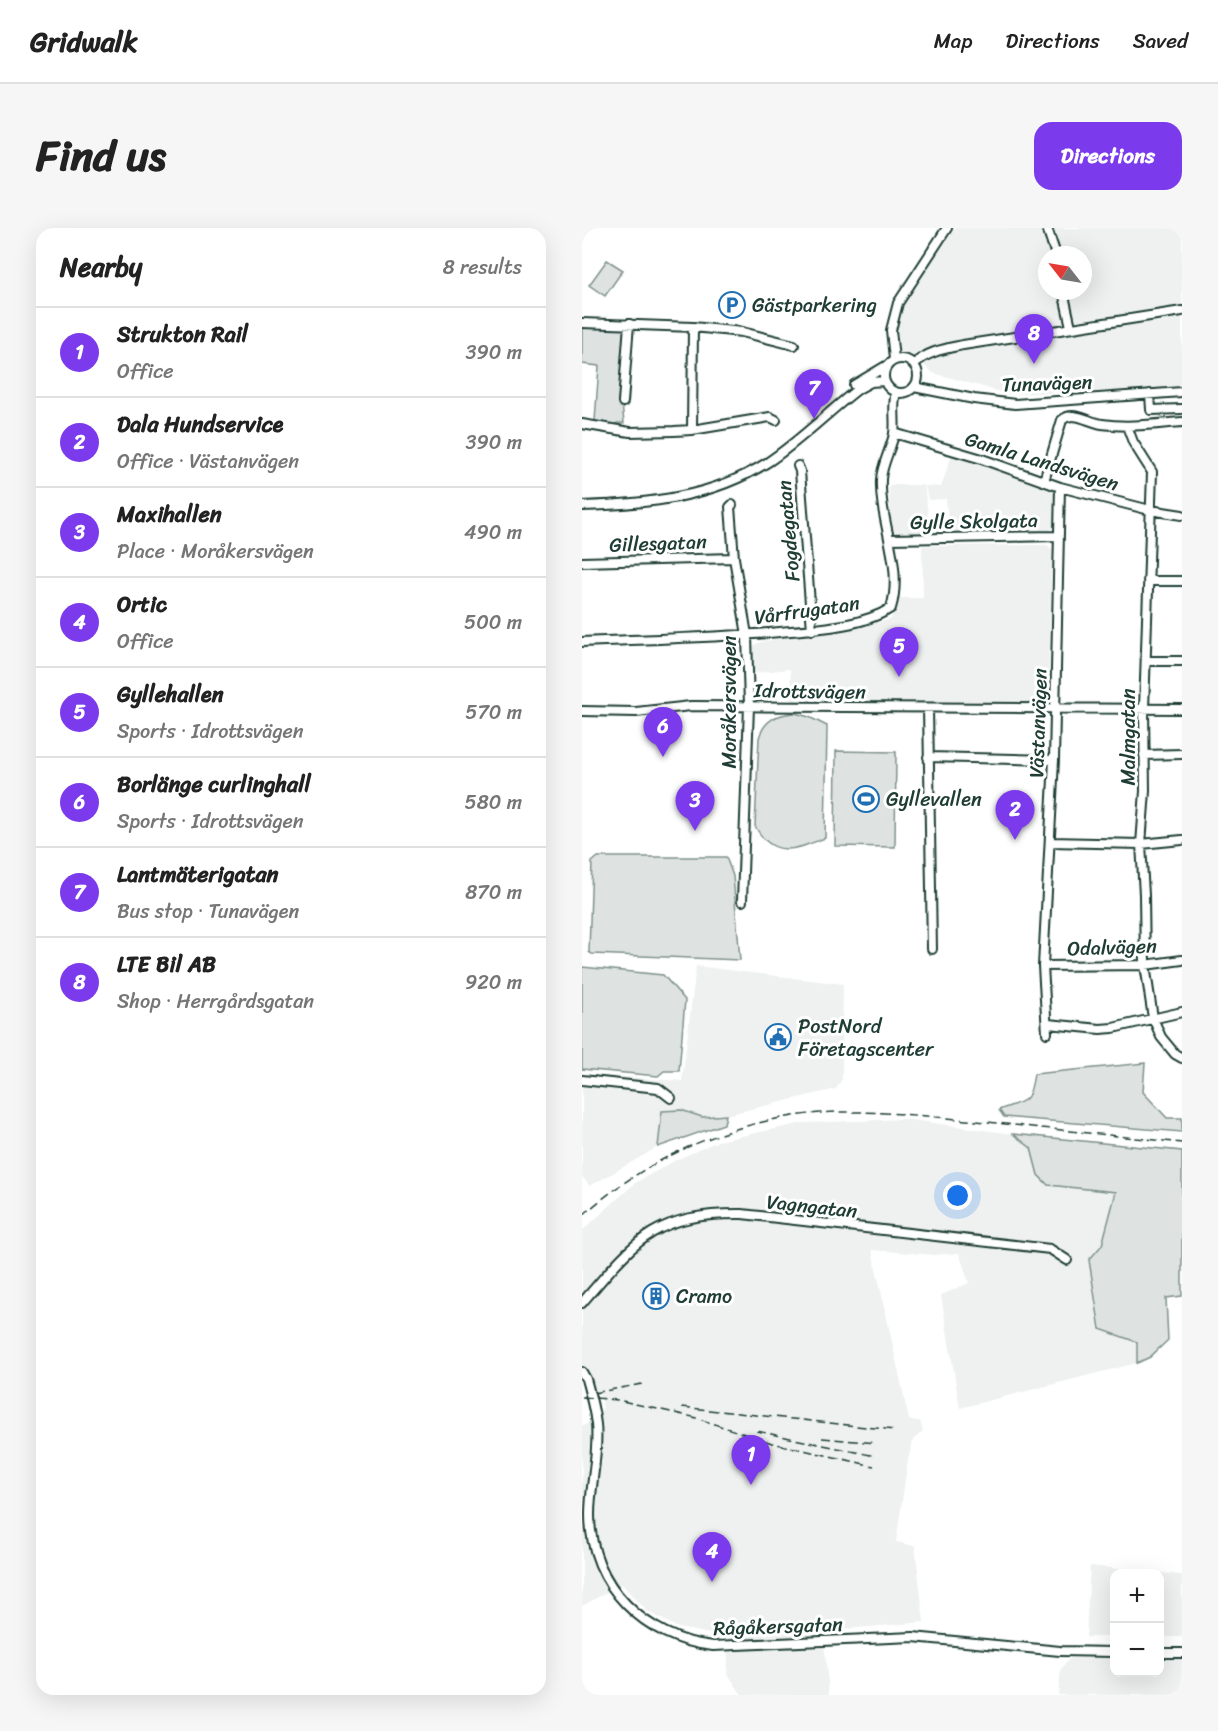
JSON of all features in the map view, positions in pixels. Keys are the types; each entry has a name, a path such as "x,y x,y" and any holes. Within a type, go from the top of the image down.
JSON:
{"street":[{"path":"894,359 891,330 898,303 947,228"},
{"path":"1047,228 1053,246"},
{"path":"1066,300 1071,327"},
{"path":"914,364 934,351 1071,327 1182,311"},
{"path":"582,323 693,327 742,332 794,345"},
{"path":"623,402 629,324"},
{"path":"692,430 693,327"},
{"path":"730,482 768,459 840,396 894,359 904,359 914,364 918,378 914,387 906,392 891,390 884,381 886,366"},
{"path":"582,506 655,501 707,491 730,482 770,461 858,389 872,382 884,381"},
{"name":"Tunavägen","path":"914,387 974,399 1015,404 1182,392"},
{"path":"890,539 881,477 894,433 896,392"},
{"path":"1149,394 1151,410 1182,409"},
{"path":"1149,394 1149,424"},
{"path":"1044,481 1062,420 1066,417 1072,415 1101,424 1127,426 1182,422"},
{"path":"582,424 630,432 692,430 770,417 776,420"},
{"name":"Malmgatan","path":"1127,426 1133,442 1152,472 1144,709 1145,791 1141,844 1144,965 1153,1018 1161,1037 1175,1054 1182,1058"},
{"name":"Gamla Landsvägen","path":"894,433 982,459 1060,487 1150,510 1182,514"},
{"name":"Fogdegatan","path":"798,466 812,630"},
{"name":"Västanvägen","path":"1047,1033 1043,966 1054,760 1060,487"},
{"name":"Moråkersvägen","path":"732,505 730,507 734,558 747,635 750,706 742,901"},
{"name":"Gylle Skolgata","path":"890,539 1059,536"},
{"name":"Vårfrugatan","path":"582,642 812,630 878,616 891,608 895,595 890,539"},
{"name":"Gillesgatan","path":"582,562 734,558"},
{"path":"1148,581 1182,581"},
{"path":"1146,661 1182,661"},
{"name":"Idrottsvägen","path":"582,711 636,712 692,706 1182,709"},
{"path":"928,708 932,949"},
{"path":"1144,755 1182,754"},
{"path":"928,757 1054,760"},
{"path":"1050,842 1141,844 1182,840"},
{"name":"Odalvägen","path":"1043,966 1144,965 1182,960"},
{"path":"1048,1024 1113,1028 1182,1012"},
{"path":"582,1080 658,1088 671,1098"},
{"name":"Vagngatan","path":"582,1303 632,1248 655,1230 669,1223 712,1214 742,1214 1050,1249 1067,1260"},
{"name":"Rågåkersgatan","path":"582,1372 586,1378 596,1424 590,1516 596,1552 607,1578 623,1602 646,1623 662,1632 686,1642 713,1646 913,1637 1060,1651 1110,1652"},
{"path":"1164,1653 1182,1653"}],"shaded area":[{"path":"947,228 1182,228 1182,389 1008,394 933,373 912,355 892,350 893,316"},
{"path":"607,260 623,270 605,296 589,285"},
{"path":"582,327 626,328 622,403 624,423 614,425 595,421 599,366 582,364"},
{"path":"952,454 1054,489 1053,527 1047,534 949,534 946,499 928,500 925,486 941,487"},
{"path":"889,485 924,485 931,535 893,536"},
{"path":"1047,545 1052,549 1048,702 1044,705 796,705 792,699 790,669 753,673 751,647 760,642 881,622 891,619 898,598 923,598 922,546"},
{"path":"795,713 827,726 825,838 805,846 786,849 770,844 755,826 759,738 764,727 772,719"},
{"name":"Gyllevallen","path":"836,751 896,752 895,847 835,846"},
{"path":"598,857 726,857 733,876 740,960 592,954 589,952 592,862"},
{"path":"696,966 843,984 842,1079 836,1089 726,1115 702,1117 681,1110 662,1111 658,1147 590,1186 582,1177 582,1074 682,1081"},
{"path":"582,967 663,975 685,1000 679,1071 664,1071 658,1076 582,1069"},
{"path":"1145,1063 1143,1092 1167,1118 1182,1118 1182,1132 1004,1117 999,1110 1025,1100 1034,1074"},
{"path":"681,1110 702,1117 726,1115 724,1124 658,1147 662,1111"},
{"path":"905,1119 1013,1134 1031,1148 1038,1175 1048,1185 1116,1192 1102,1245 1090,1261 1100,1329 1137,1342 1137,1363 960,1408 941,1295 969,1283 959,1253 934,1255 872,1250 909,1420 920,1421 923,1431 913,1440 908,1460 896,1542 915,1546 924,1622 823,1631 829,1695 742,1695 728,1674 727,1637 678,1628 647,1611 622,1584 582,1606 582,1425 586,1425 603,1408 601,1398 582,1365 582,1231 635,1183 676,1160 718,1141 803,1123"},
{"path":"1013,1134 1182,1151 1182,1296 1166,1298 1168,1340 1150,1357 1137,1363 1137,1342 1100,1329 1089,1260 1102,1245 1116,1192 1048,1185 1038,1175 1031,1148"},
{"path":"1090,1566 1121,1569 1110,1569 1110,1637 1086,1637"},
{"path":"1164,1573 1182,1575 1182,1637 1164,1637"},
{"path":"1070,1658 1110,1658 1110,1677 1164,1677 1164,1659 1182,1659 1182,1695 1058,1695 1061,1669"}],"railway":[{"path":"582,1216 638,1174 701,1141 768,1121 803,1115 838,1112 898,1114 1182,1143"},
{"path":"594,1393 642,1384"},
{"path":"582,1397 618,1400 693,1417 772,1443 874,1466"},
{"path":"682,1407 894,1430"},
{"path":"757,1431 875,1456"},
{"path":"822,1438 876,1443"}],"place":[{"name":"Gästparkering","path":"732,305"},
{"name":"LTE Bil AB","path":"1034,364"},
{"name":"Lantmäterigatan","path":"814,419"},
{"name":"Gyllehallen","path":"899,677"},
{"name":"Borlänge curlinghall","path":"663,757"},
{"name":"Gyllevallen","path":"866,799"},
{"name":"Maxihallen","path":"695,831"},
{"name":"Dala Hundservice","path":"1015,840"},
{"name":"PostNord Företagscenter","path":"778,1037"},
{"name":"Cramo","path":"656,1296"},
{"name":"Strukton Rail","path":"751,1485"},
{"name":"Ortic","path":"712,1582"}]}
